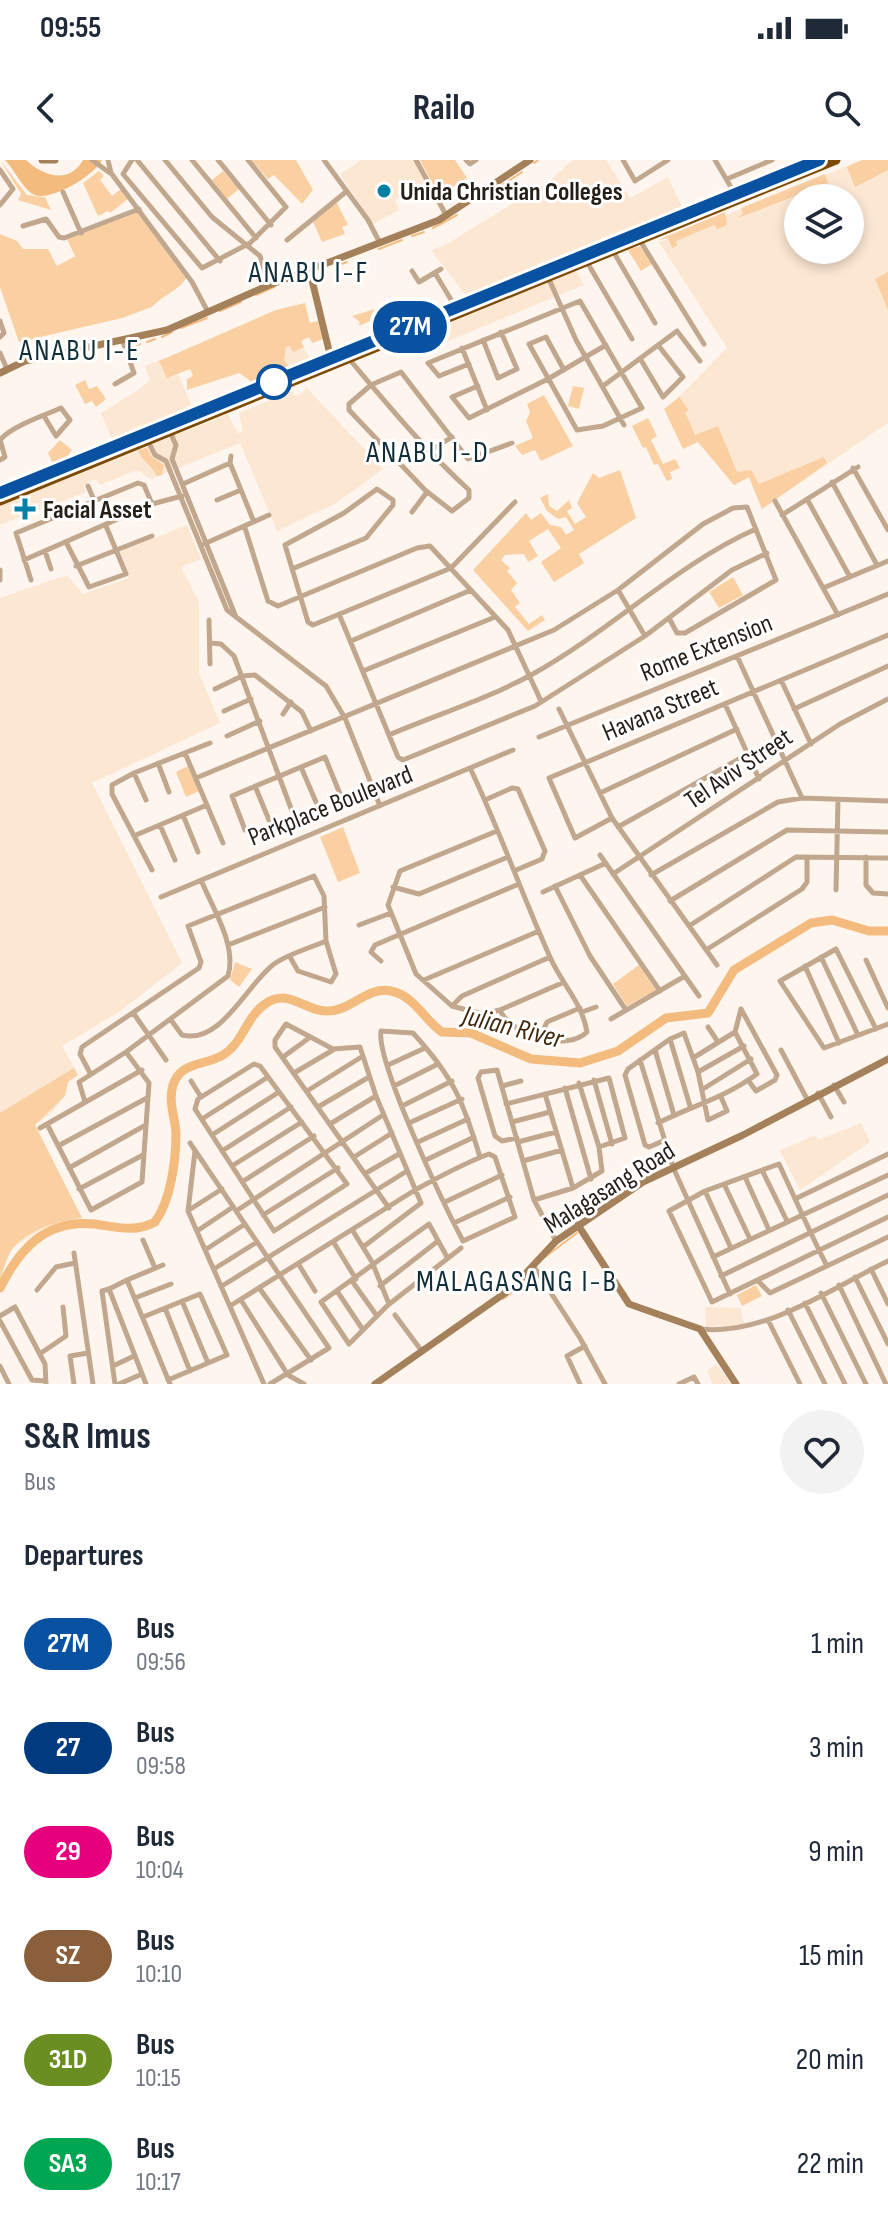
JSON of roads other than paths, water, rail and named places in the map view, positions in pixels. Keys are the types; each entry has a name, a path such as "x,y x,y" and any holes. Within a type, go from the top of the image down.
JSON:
{"highway":[{"path":"0,493 348,356 819,160"},
{"path":"638,237 836,160"},
{"path":"435,320 456,308 587,262 612,248"},
{"path":"0,501 148,441 168,428"}],"street":[{"path":"42,160 55,160"},
{"path":"92,160 107,172 139,209 194,285 208,312"},
{"path":"107,172 108,160"},
{"path":"220,261 135,160 123,172 200,268 220,261 247,245 271,225 286,206 248,160"},
{"path":"165,160 211,216 261,258 268,282"},
{"path":"192,160 256,238"},
{"path":"218,160 271,225"},
{"path":"324,160 380,244"},
{"path":"416,160 447,216"},
{"path":"468,162 476,160"},
{"path":"0,353 4,371 25,361 155,335 268,282 310,272 447,216 530,160"},
{"path":"625,161 635,181 668,160"},
{"path":"715,160 735,194"},
{"path":"727,179 772,160"},
{"path":"0,205 13,189 1,173"},
{"path":"287,240 347,191"},
{"path":"63,192 81,233"},
{"path":"23,226 45,219 61,238 139,209"},
{"path":"638,237 704,344"},
{"path":"612,248 655,323"},
{"path":"587,262 632,339"},
{"path":"412,271 419,282 438,271 456,308"},
{"path":"310,272 332,362"},
{"path":"547,274 586,357 623,422"},
{"path":"469,364 439,376 429,362 580,301 642,408 623,422 577,430 529,344 546,337 564,370"},
{"path":"0,321 4,333 0,337"},
{"path":"603,386 677,331 700,361"},
{"path":"483,340 498,378 517,369 501,332"},
{"path":"115,384 134,372 123,342"},
{"path":"478,386 452,397 469,418 548,379 606,345"},
{"path":"641,360 663,397 683,377 658,345"},
{"path":"462,348 487,410"},
{"path":"348,356 371,385 428,452 470,494 454,512 427,492 349,410 349,404 371,385 403,373 470,460 512,443"},
{"path":"3,458 1,437 44,416 62,408 70,420 56,436 44,416"},
{"path":"168,428 177,446 170,462 227,610 326,686 345,718 380,806"},
{"path":"428,452 452,437"},
{"path":"148,441 155,455 170,462 183,484 184,495"},
{"path":"183,484 230,460 254,522"},
{"path":"782,515 856,467 888,530"},
{"path":"31,580 16,533 141,483 146,477"},
{"path":"832,482 877,565"},
{"path":"141,483 152,504"},
{"path":"88,486 94,500"},
{"path":"292,569 366,538 393,505 393,500 377,489 344,513 289,540 285,545 300,599 310,624 451,568 515,502"},
{"path":"217,500 241,490"},
{"path":"412,512 427,492"},
{"path":"24,560 152,504 184,495"},
{"path":"807,499 850,577"},
{"path":"775,501 838,615"},
{"path":"196,778 554,630 618,590 718,515 739,506 750,511 776,575 774,582 685,633 677,633 669,618"},
{"path":"203,545 269,515"},
{"path":"66,542 89,587 121,578 126,574 106,526"},
{"path":"245,528 268,601 278,606 417,548 430,546 518,646 541,701"},
{"path":"389,735 529,676 630,612 720,546 756,529"},
{"path":"76,566 152,536"},
{"path":"45,551 51,569"},
{"path":"339,614 389,735 403,760 532,708 645,636 732,570 767,553"},
{"path":"823,588 888,561"},
{"path":"0,570 0,580"},
{"path":"351,641 471,590"},
{"path":"618,590 645,636"},
{"name":"Rome Extension","path":"539,737 888,594"},
{"path":"363,671 495,617"},
{"path":"209,620 210,664"},
{"name":"Havana Street","path":"612,818 579,838 573,837 549,778 888,635"},
{"path":"210,643 221,644 234,656 271,747 278,777 292,811"},
{"path":"737,656 802,798"},
{"path":"794,709 888,666"},
{"path":"215,689 242,676 255,675 302,712 311,731"},
{"path":"781,680 811,744"},
{"path":"224,711 251,699"},
{"name":"Tel Aviv Street","path":"613,874 811,744 888,699"},
{"path":"283,714 291,702"},
{"path":"725,704 759,779"},
{"path":"559,709 612,818 717,965"},
{"path":"227,736 260,721"},
{"path":"600,793 737,729"},
{"path":"152,870 112,794 112,785 210,743"},
{"name":"Parkplace Boulevard","path":"161,897 513,750"},
{"path":"185,753 223,843"},
{"path":"618,827 748,754"},
{"path":"245,830 232,796 325,757 340,794"},
{"path":"158,763 169,792"},
{"path":"301,767 316,802"},
{"path":"471,770 550,957 562,983 570,988 581,1010 586,1034 571,1041 540,1037 508,1024 500,1010"},
{"path":"134,773 146,800"},
{"path":"255,786 269,820"},
{"path":"485,800 512,788 518,789 545,851 542,859 514,871"},
{"path":"651,875 766,807 802,798 888,801"},
{"path":"836,890 840,830 838,799"},
{"path":"136,835 207,805"},
{"path":"183,815 198,852"},
{"path":"160,825 175,860"},
{"path":"670,901 787,830 888,832"},
{"path":"497,831 404,869 393,887 388,905 415,972 452,1006 482,1014 500,1010 562,983"},
{"path":"600,855 699,996"},
{"path":"393,887 419,894 508,857"},
{"path":"706,950 802,889 807,882 807,857"},
{"path":"689,926 790,860 807,857 888,858"},
{"path":"866,857 866,885 873,893 888,894"},
{"path":"543,892 606,863"},
{"path":"90,1073 80,1054 82,1047 199,968 201,962 188,926 310,875 316,878 325,907 326,941 336,974 331,982 298,971 290,957"},
{"path":"580,875 660,991"},
{"path":"85,1102 78,1084 90,1073 149,1036 226,978 232,959 201,880"},
{"path":"381,961 374,957 372,948 519,884"},
{"path":"555,886 590,956 626,1010"},
{"path":"228,945 325,907"},
{"path":"359,925 391,913"},
{"path":"424,980 539,931"},
{"path":"171,1020 182,1035 200,1035 218,1024 273,965 326,941"},
{"path":"876,1029 834,949 780,981 824,1048 858,1036 876,1029 888,1024"},
{"path":"452,1006 462,996 550,957"},
{"path":"821,957 858,1036"},
{"path":"866,960 888,1008"},
{"path":"805,966 839,1043"},
{"path":"611,1019 685,976"},
{"path":"540,1037 547,1022 596,1007"},
{"path":"693,1058 735,1032 741,1009 777,1075 775,1080 756,1091 748,1080"},
{"path":"134,1014 166,1060"},
{"path":"333,1049 288,1024 274,1043 389,1208"},
{"path":"708,1027 718,1042"},
{"path":"230,1306 415,1190 434,1180 480,1157 494,1155 515,1217 463,1241 434,1180 394,1086 381,1031 413,1033 452,1081 462,1099 480,1157"},
{"path":"658,1123 690,1106 721,1097 758,1073 735,1032"},
{"path":"663,1141 649,1147 645,1145 625,1075 640,1060 684,1033 703,1089 706,1118 712,1120 727,1111 721,1097"},
{"path":"283,1057 309,1038"},
{"path":"670,1039 690,1106"},
{"path":"294,1073 333,1049 357,1046 363,1056 420,1206 363,1247"},
{"path":"698,1072 744,1046"},
{"path":"388,1065 425,1048"},
{"path":"655,1050 674,1115"},
{"path":"781,1050 807,1099"},
{"path":"47,1124 91,1210 142,1182 149,1083 126,1052"},
{"path":"307,1091 363,1056"},
{"path":"703,1089 751,1059"},
{"name":"Malagasang Road","path":"375,1384 512,1288 532,1263 578,1225 672,1168 743,1135 834,1084 888,1059"},
{"path":"640,1060 672,1168 730,1294"},
{"path":"254,1064 260,1066 268,1077 347,1184 274,1231 195,1109 201,1097 254,1064"},
{"path":"394,1086 438,1064"},
{"path":"556,1132 517,1140 502,1141 496,1138 479,1073 495,1069 502,1086 506,1104 512,1122 517,1140 534,1200 556,1241"},
{"path":"40,1128 142,1070"},
{"path":"202,1119 268,1077"},
{"path":"318,1107 369,1077"},
{"path":"594,1080 612,1144"},
{"path":"506,1104 579,1083 611,1080 626,1135 624,1140 599,1147"},
{"path":"191,1081 201,1097"},
{"path":"402,1106 452,1081"},
{"path":"502,1086 521,1081"},
{"path":"534,1200 573,1188 602,1169 599,1147 579,1083"},
{"path":"834,1084 844,1102"},
{"path":"565,1088 591,1179"},
{"path":"212,1135 279,1092"},
{"path":"818,1093 831,1117"},
{"path":"545,1094 573,1188"},
{"path":"330,1124 376,1096"},
{"path":"58,1146 148,1098"},
{"path":"409,1123 462,1099"},
{"path":"222,1151 291,1107"},
{"path":"512,1122 550,1112"},
{"path":"197,1231 253,1199 383,1115"},
{"path":"418,1142 468,1119"},
{"path":"232,1166 302,1121"},
{"path":"69,1168 145,1125"},
{"path":"354,1157 392,1133"},
{"path":"242,1182 314,1136"},
{"path":"426,1160 474,1137"},
{"path":"190,1143 329,1348 288,1375 267,1384 188,1211 195,1151"},
{"path":"523,1161 562,1150"},
{"path":"366,1173 399,1154"},
{"path":"795,1199 888,1154"},
{"path":"79,1189 143,1155"},
{"path":"827,1266 819,1251 779,1164 705,1191 670,1208 711,1301 758,1281 819,1251 888,1217"},
{"path":"263,1215 338,1168"},
{"path":"222,1286 407,1171"},
{"path":"763,1172 787,1221"},
{"path":"445,1202 503,1175"},
{"path":"713,1257 888,1175"},
{"path":"745,1177 769,1230"},
{"path":"724,1184 750,1239"},
{"path":"188,1211 222,1189"},
{"path":"705,1191 731,1248"},
{"path":"721,1276 888,1195"},
{"path":"454,1223 510,1197"},
{"path":"205,1250 245,1224"},
{"path":"447,1257 429,1224 374,1267 321,1302 349,1344 389,1304 461,1248"},
{"path":"578,1225 629,1304 700,1329 728,1331 768,1320 888,1261"},
{"path":"353,1231 374,1267 389,1304"},
{"path":"758,1281 770,1293 888,1237"},
{"path":"143,1240 155,1268"},
{"path":"380,1286 438,1241"},
{"path":"213,1269 257,1242"},
{"path":"334,1243 377,1316"},
{"path":"74,1253 93,1384"},
{"path":"37,1290 56,1267 75,1263"},
{"path":"532,1263 585,1346 603,1383"},
{"path":"142,1374 117,1384 102,1291 163,1265"},
{"path":"299,1265 315,1291"},
{"path":"871,1269 888,1304"},
{"path":"855,1277 888,1344"},
{"path":"127,1280 169,1382 227,1355 200,1294 143,1317"},
{"path":"135,1298 171,1284"},
{"path":"839,1285 886,1384"},
{"path":"109,1289 146,1384"},
{"path":"260,1289 311,1360"},
{"path":"337,1291 363,1330"},
{"path":"821,1293 866,1384"},
{"path":"241,1300 288,1375 304,1384"},
{"path":"182,1301 208,1363"},
{"path":"805,1303 845,1384"},
{"path":"15,1307 41,1353 46,1382 32,1380 0,1318 15,1307"},
{"path":"41,1353 66,1336 63,1307"},
{"path":"165,1308 190,1371"},
{"path":"788,1310 825,1384"},
{"path":"395,1315 421,1350"},
{"path":"768,1320 800,1384"},
{"path":"700,1329 736,1384"},
{"path":"580,1384 567,1356 585,1346"},
{"path":"74,1384 70,1356 88,1353"},
{"path":"113,1366 134,1356"},
{"path":"0,1366 9,1384"},
{"path":"679,1384 694,1377 698,1384"}],"waterway":[{"path":"534,163 538,160"},
{"path":"477,202 522,172"},
{"path":"433,228 457,215"},
{"path":"412,236 424,232"},
{"path":"379,249 402,240"},
{"path":"339,265 347,262"},
{"path":"256,295 274,287"},
{"path":"220,311 241,302"},
{"path":"181,328 207,318"},
{"path":"162,337 172,332"},
{"path":"147,342 155,339"},
{"path":"65,356 70,356"},
{"name":"Julian River","path":"0,1288 26,1249 37,1239 62,1226 95,1224 133,1228 155,1222 165,1203 174,1167 176,1133 171,1097 177,1077 188,1068 230,1050 259,1009 274,999 289,999 328,1011 344,1007 374,992 391,991 407,998 442,1032 471,1033 531,1059 580,1063 618,1051 666,1018 708,1013 734,970 811,923 832,920 869,931 888,931"},
{"path":"545,1257 577,1233"},
{"path":"503,1299 521,1286 530,1273"}],"place":[{"name":"Unida Christian Colleges","path":"384,191"},
{"name":"Facial Asset","path":"25,509"}],"district":[{"name":"ANABU I-F","path":"309,272"},
{"name":"ANABU I-E","path":"80,350"},
{"name":"ANABU I-D","path":"428,452"},
{"name":"MALAGASANG I-B","path":"517,1281"}]}
